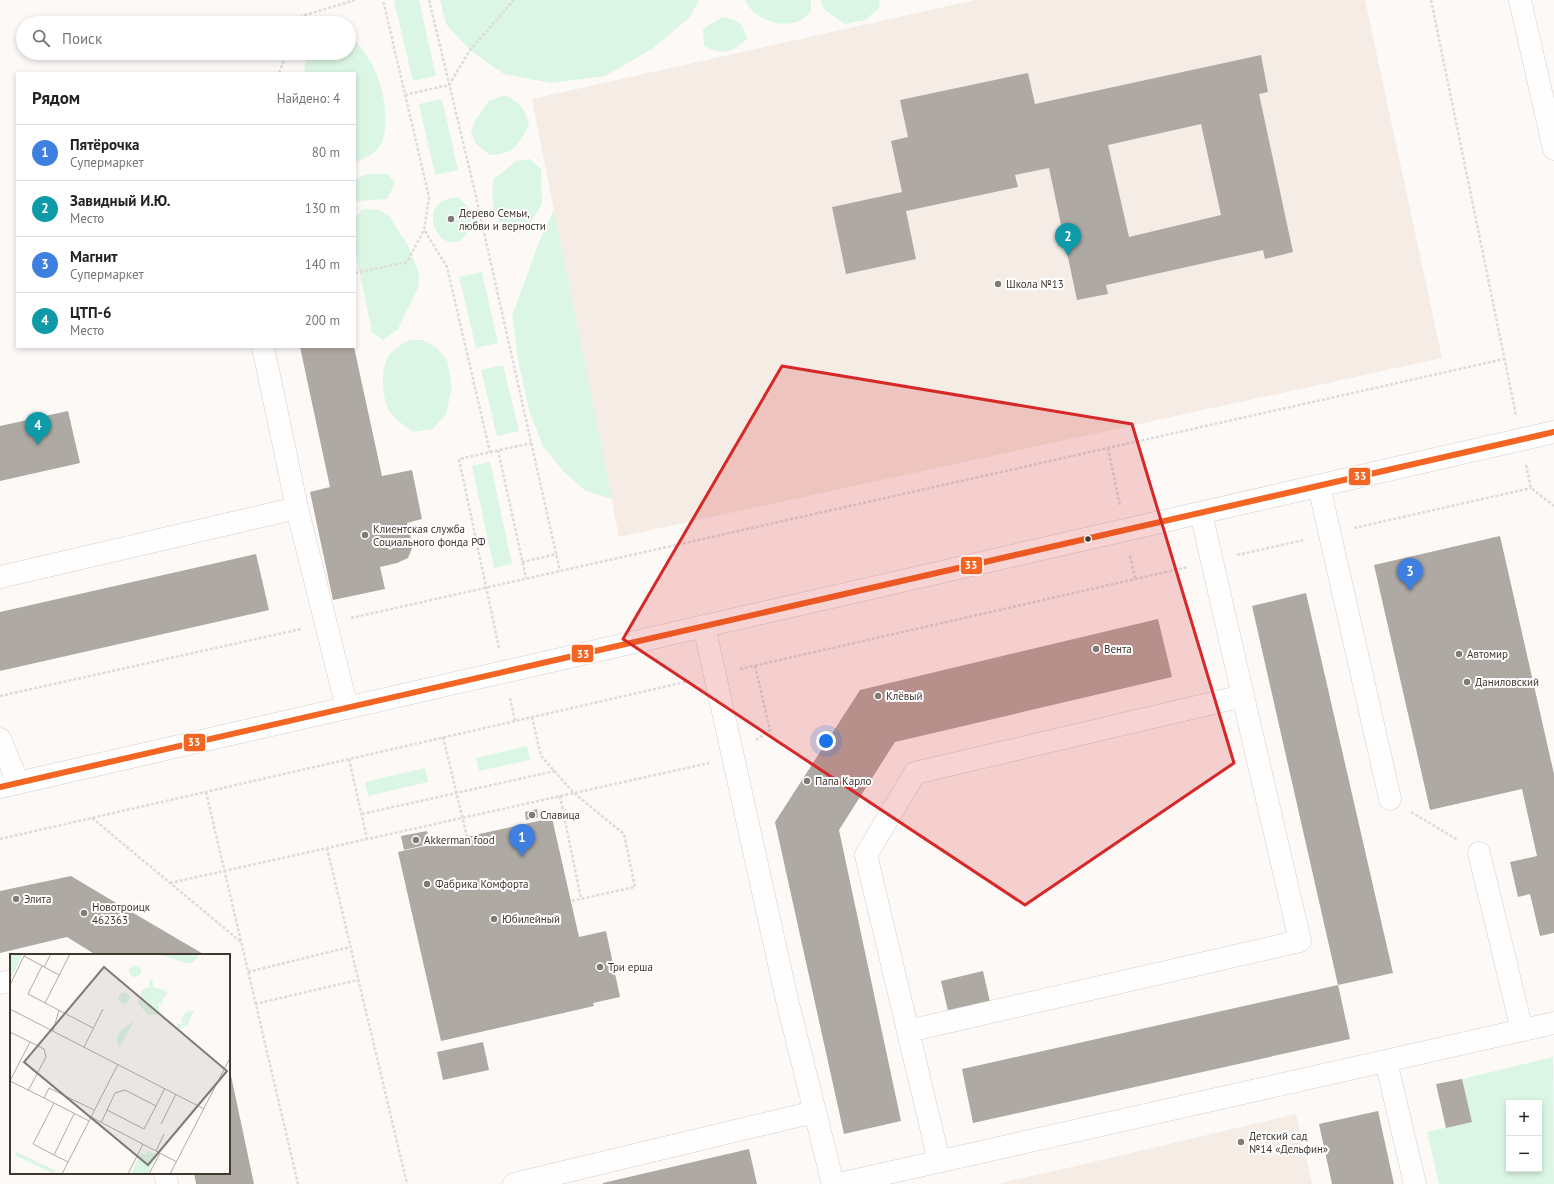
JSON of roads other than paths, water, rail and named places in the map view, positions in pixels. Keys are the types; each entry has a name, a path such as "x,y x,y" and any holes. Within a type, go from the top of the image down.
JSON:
{"street":[{"path":"1520,0 1554,149"},
{"path":"263,348 297,508 347,708"},
{"path":"0,739 9,785 1554,432"},
{"path":"1320,486 1329,534 1390,799"},
{"path":"0,577 297,508"},
{"path":"908,1031 1300,941 1202,513"},
{"path":"704,626 814,1112 833,1184"},
{"path":"939,1161 866,855 915,773 1243,696"},
{"path":"1479,853 1522,1030"},
{"path":"0,983 10,981"},
{"path":"839,1184 1554,1023"},
{"path":"1386,1060 1415,1184"},
{"path":"514,1184 814,1112"},
{"path":"165,1174 167,1184"}],"place":[{"name":"Дерево Семьи, любви и верности","path":"451,219"},
{"name":"Завидный И.Ю.","path":"1068,256"},
{"name":"Школа №13","path":"998,284"},
{"name":"ЦТП-6","path":"38,445"},
{"name":"Клиентская служба Социального фонда РФ","path":"365,535"},
{"name":"Магнит","path":"1410,591"},
{"name":"Вента","path":"1096,649"},
{"name":"Автомир","path":"1459,654"},
{"name":"Даниловский","path":"1467,682"},
{"name":"Клёвый","path":"878,696"},
{"name":"Папа Карло","path":"807,781"},
{"name":"Славица","path":"532,815"},
{"name":"Akkerman food","path":"416,840"},
{"name":"Пятёрочка","path":"522,857"},
{"name":"Фабрика Комфорта","path":"427,884"},
{"name":"Элита","path":"16,899"},
{"name":"Новотроицк 462363","path":"84,913"},
{"name":"Юбилейный","path":"494,919"},
{"name":"Три ерша","path":"600,967"},
{"name":"Детский сад №14 «Дельфин»","path":"1241,1142"}]}
